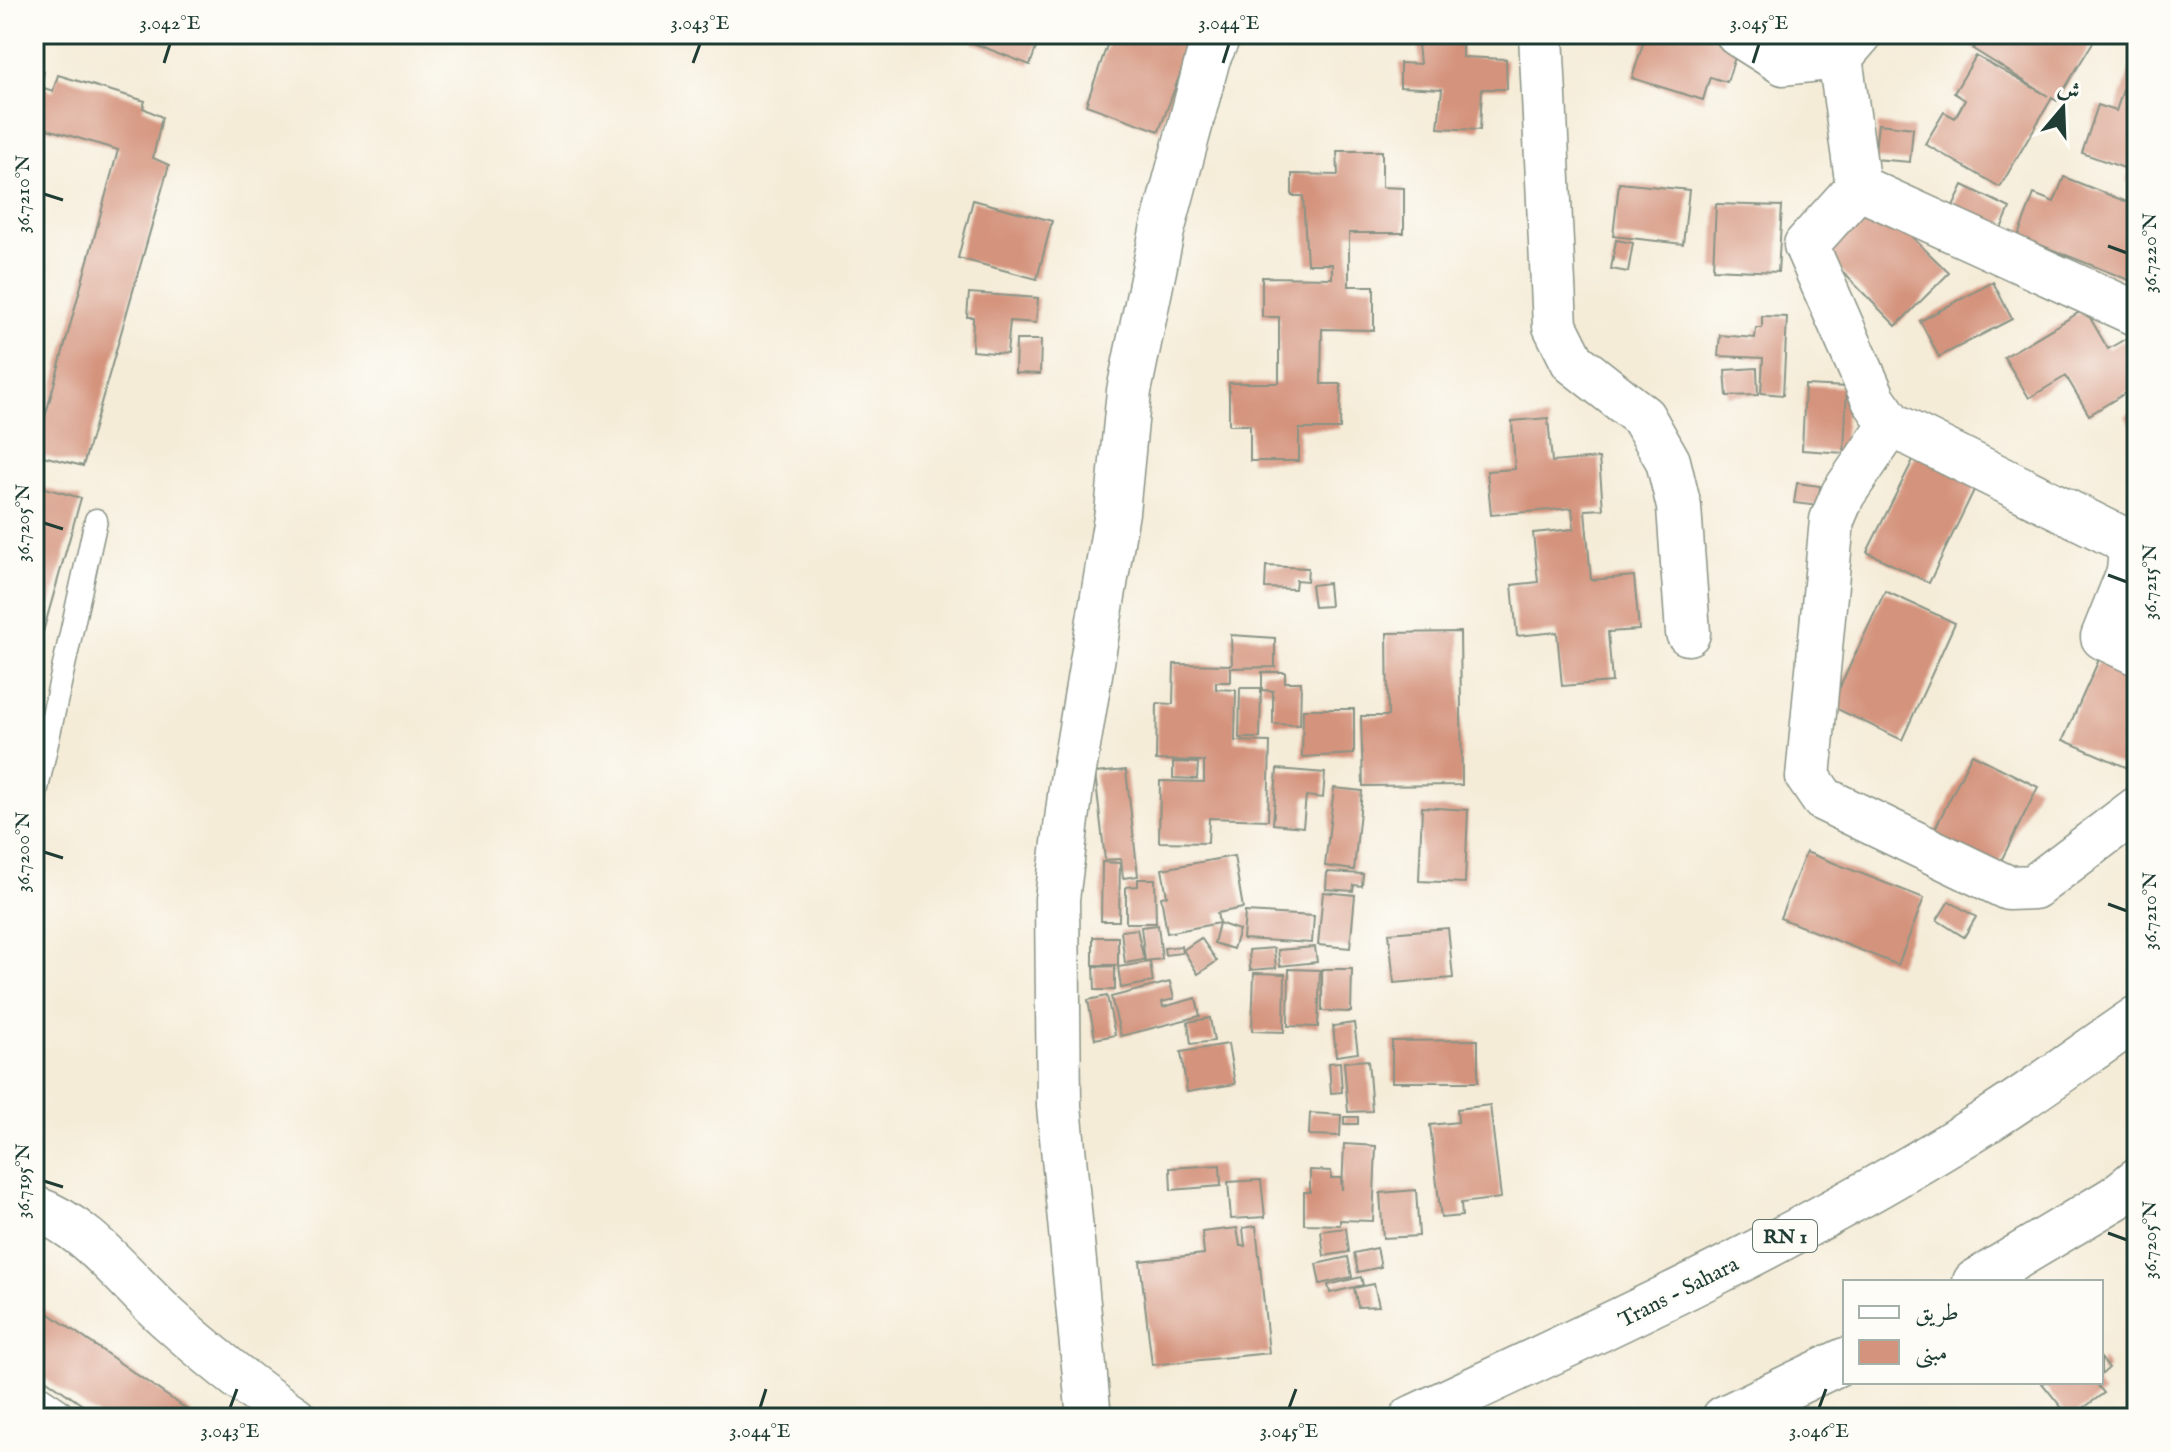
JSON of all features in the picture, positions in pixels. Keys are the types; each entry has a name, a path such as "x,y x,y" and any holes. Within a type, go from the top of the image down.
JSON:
{"main road":[{"path":"1078,1410 1059,1106 1057,899 1071,788 1117,512 1129,391 1162,231 1208,58 1219,34"},
{"path":"1541,34 1555,326 1573,362 1643,417 1668,461 1679,507 1688,633"},
{"path":"1738,34 1784,63 1850,46 1858,187 1806,245 1874,400 1891,424 2131,549 2129,572 2103,637 2137,653"},
{"path":"1858,187 2137,314"},
{"path":"1891,424 1843,494 1832,520 1808,777 1823,799 2008,888 2034,887 2137,809"},
{"name":"Trans - Sahara","path":"1412,1418 1601,1329 1795,1231 1987,1121 2137,1018"},
{"path":"1978,1280 2115,1198 2137,1180"},
{"path":"34,1208 57,1216 132,1281 168,1318 295,1418"},
{"path":"1724,1418 1843,1361"},
{"path":"34,1406 52,1418"}],"lane":[{"path":"34,802 96,520"}],"building":[{"path":"976,34 1041,34 1030,65 973,43"},
{"path":"1111,34 1195,34 1159,131 1086,105"},
{"path":"1417,34 1462,34 1462,57 1506,59 1507,89 1482,89 1480,130 1438,128 1442,89 1400,87 1400,63 1420,64"},
{"path":"1646,34 1715,34 1740,42 1727,82 1710,77 1703,100 1632,78"},
{"path":"1983,34 2098,34 2057,101 2052,98 2000,187 1925,144 1944,112 1955,118 1965,100 1954,93 1976,56 2048,96 1973,49"},
{"path":"2136,51 2137,185 2126,181 2130,170 2082,153 2098,105 2116,111"},
{"path":"34,68 44,71 41,87 53,91 58,75 145,101 143,108 162,117 153,158 169,165 83,466 35,454 118,150 34,125"},
{"path":"1878,124 1913,128 1910,162 1874,159"},
{"path":"1337,151 1382,151 1382,187 1404,188 1404,233 1349,233 1349,286 1374,286 1374,330 1322,329 1321,384 1341,384 1340,429 1299,429 1299,461 1250,461 1250,425 1229,425 1229,383 1279,383 1279,317 1262,317 1262,277 1332,278 1332,264 1307,264 1303,196 1292,196 1292,174 1338,175"},
{"path":"2064,177 2137,206 2137,274 2134,282 2018,236 2034,194 2054,202"},
{"path":"1619,183 1689,190 1683,244 1613,236"},
{"path":"1963,185 2010,208 2000,231 1952,208"},
{"path":"1866,192 1949,273 1896,326 1814,243"},
{"path":"973,200 1052,221 1037,279 958,258"},
{"path":"1716,204 1782,206 1778,272 1713,269"},
{"path":"1616,240 1633,243 1628,272 1611,269"},
{"path":"1993,282 2012,319 1939,357 1920,321"},
{"path":"969,293 1038,298 1036,323 1010,321 1007,354 972,351 973,317 967,317"},
{"path":"2085,309 2108,349 2137,332 2137,386 2089,415 2066,376 2029,398 2004,357"},
{"path":"1762,316 1787,317 1783,395 1761,393 1763,358 1718,356 1720,335 1755,338 1756,328 1762,328"},
{"path":"1016,340 1041,340 1040,374 1015,373"},
{"path":"1757,368 1758,395 1727,396 1725,370"},
{"path":"1805,385 1847,387 1844,453 1802,450"},
{"path":"2137,407 2137,433 2125,416"},
{"path":"1548,418 1552,462 1599,458 1603,509 1585,510 1591,580 1634,576 1639,630 1608,632 1612,682 1562,686 1557,632 1517,636 1512,585 1538,582 1533,533 1574,529 1572,508 1491,515 1487,471 1515,469 1512,421"},
{"path":"1916,454 1977,484 1929,583 1867,552"},
{"path":"1797,483 1820,486 1818,506 1794,503"},
{"path":"34,485 81,498 35,660 34,660"},
{"path":"1266,566 1308,568 1307,581 1296,580 1295,589 1265,588"},
{"path":"1328,583 1330,606 1314,607 1311,585"},
{"path":"1885,591 1955,623 1902,740 1831,706"},
{"path":"1460,632 1462,785 1363,786 1361,716 1388,716 1387,633"},
{"path":"1231,635 1275,638 1275,667 1231,668 1231,682 1216,682 1216,689 1236,690 1235,741 1270,742 1268,820 1209,818 1208,843 1159,842 1160,781 1204,782 1204,761 1156,760 1157,703 1173,704 1174,664 1232,665"},
{"path":"2101,655 2137,671 2135,771 2063,740"},
{"path":"1262,672 1285,672 1285,682 1301,682 1300,725 1273,724 1273,691 1262,690"},
{"path":"1240,688 1261,688 1260,738 1239,738"},
{"path":"1303,709 1354,709 1354,754 1302,757"},
{"path":"1972,754 2038,787 1992,879 1926,847"},
{"path":"1173,762 1198,763 1197,779 1173,778"},
{"path":"1277,769 1325,773 1323,798 1306,796 1303,827 1273,824"},
{"path":"1126,770 1138,876 1123,878 1121,859 1105,860 1095,773"},
{"path":"1334,788 1362,791 1354,870 1325,866"},
{"path":"1422,807 1468,810 1465,883 1419,881"},
{"path":"1806,852 1924,898 1898,965 1780,918"},
{"path":"1234,856 1243,908 1217,913 1219,923 1167,933 1161,897 1167,896 1162,869"},
{"path":"1102,862 1120,863 1119,921 1101,921"},
{"path":"1327,872 1363,874 1362,886 1354,885 1353,891 1326,889"},
{"path":"1138,879 1155,879 1156,923 1126,923 1126,887 1138,886"},
{"path":"1323,892 1355,895 1350,948 1318,945"},
{"path":"1949,901 1976,917 1964,937 1937,920"},
{"path":"1245,912 1314,916 1312,943 1243,939"},
{"path":"1219,923 1239,930 1233,949 1214,943"},
{"path":"1158,925 1162,959 1145,961 1141,927"},
{"path":"1448,928 1453,978 1394,983 1389,933"},
{"path":"1137,929 1144,960 1125,963 1121,931"},
{"path":"1093,937 1118,937 1118,965 1093,965"},
{"path":"1201,938 1217,961 1198,974 1183,950"},
{"path":"1181,946 1182,953 1165,955 1164,948"},
{"path":"1315,947 1317,962 1280,966 1278,950"},
{"path":"1274,948 1276,968 1250,970 1249,950"},
{"path":"1150,962 1153,982 1121,988 1118,967"},
{"path":"1115,966 1115,990 1095,990 1094,967"},
{"path":"1289,969 1320,970 1318,1027 1288,1026"},
{"path":"1322,969 1352,969 1351,1012 1322,1011"},
{"path":"1254,973 1285,974 1284,1032 1252,1031"},
{"path":"1170,982 1174,999 1162,1002 1163,1007 1196,998 1200,1016 1121,1036 1111,997"},
{"path":"1107,996 1115,1035 1095,1039 1088,1000"},
{"path":"1210,1018 1214,1041 1191,1044 1188,1022"},
{"path":"1354,1023 1358,1053 1336,1056 1333,1026"},
{"path":"1478,1040 1478,1082 1392,1082 1392,1041"},
{"path":"1228,1044 1235,1084 1187,1092 1181,1052"},
{"path":"1368,1060 1372,1111 1348,1112 1344,1062"},
{"path":"1340,1062 1342,1092 1331,1093 1329,1063"},
{"path":"1490,1105 1501,1198 1461,1203 1462,1216 1441,1218 1430,1125 1458,1122 1457,1109"},
{"path":"1310,1113 1341,1115 1340,1136 1309,1135"},
{"path":"1344,1117 1358,1117 1358,1124 1344,1124"},
{"path":"1344,1144 1376,1146 1373,1221 1340,1220 1340,1225 1304,1224 1304,1192 1310,1192 1310,1170 1331,1171 1331,1178 1341,1178 1342,1190"},
{"path":"1220,1165 1221,1186 1171,1190 1170,1168"},
{"path":"1261,1180 1265,1217 1231,1219 1228,1182"},
{"path":"1416,1190 1419,1236 1383,1238 1380,1193"},
{"path":"1256,1226 1269,1353 1152,1365 1140,1261 1204,1254 1202,1232 1237,1228 1240,1246 1245,1246 1243,1228"},
{"path":"1346,1228 1349,1252 1324,1256 1321,1231"},
{"path":"1377,1248 1381,1267 1358,1272 1354,1253"},
{"path":"1348,1257 1352,1277 1320,1284 1316,1264"},
{"path":"1361,1277 1363,1285 1330,1293 1328,1285"},
{"path":"1374,1284 1379,1306 1358,1307 1354,1288"},
{"path":"34,1303 199,1418 101,1418 34,1371"},
{"path":"2043,1384 2097,1384 2104,1393 2070,1418"}]}
